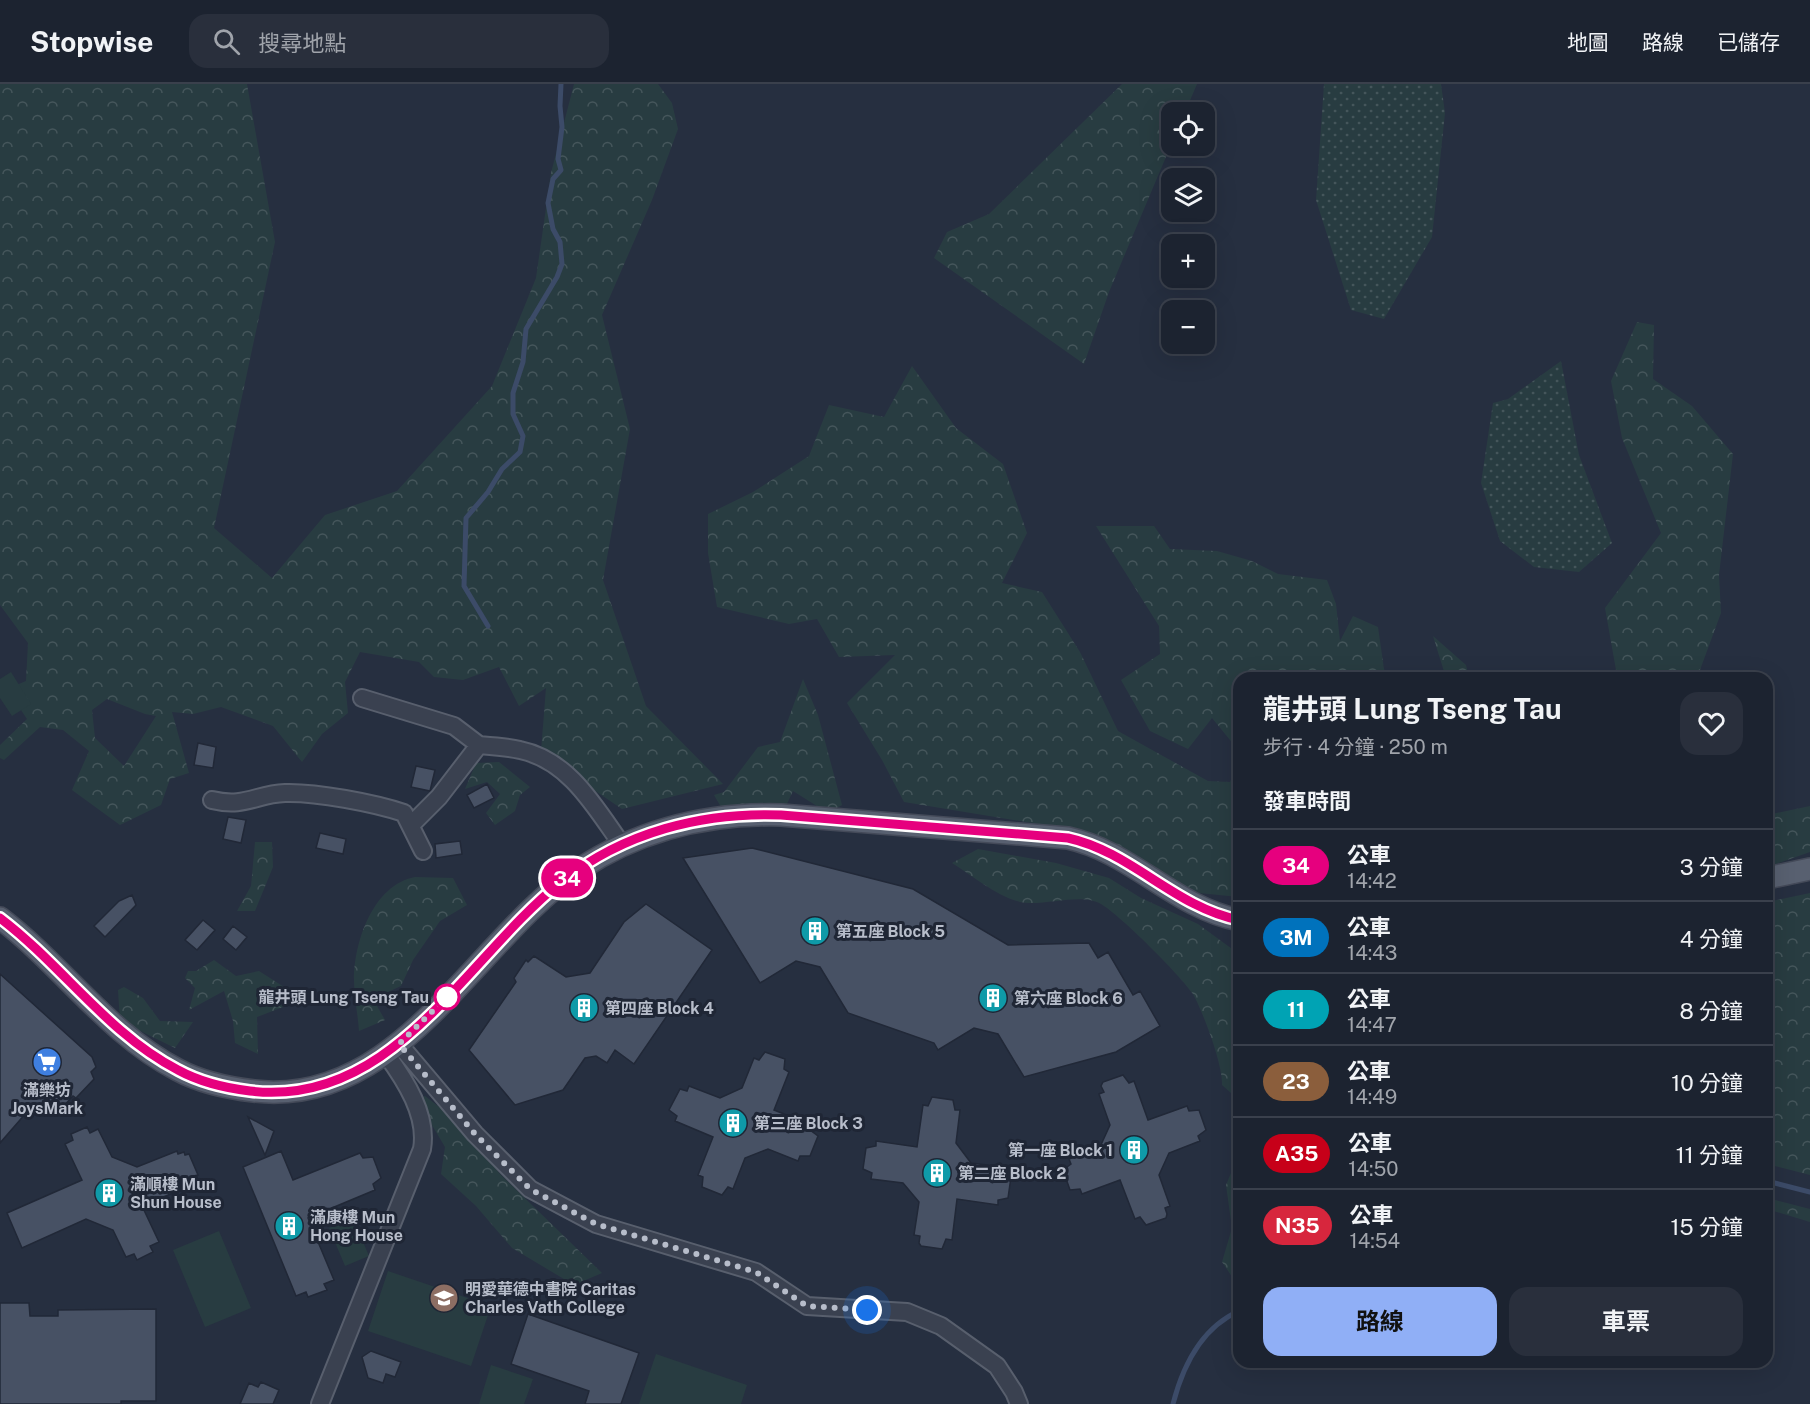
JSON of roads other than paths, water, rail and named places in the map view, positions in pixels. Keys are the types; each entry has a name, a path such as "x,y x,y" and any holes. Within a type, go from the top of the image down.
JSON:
{"main road":[{"path":"0,918 25,938 132,1040 168,1065 202,1080 233,1089 262,1092 294,1091 339,1078 393,1049 426,1020 498,941 543,898 580,869 622,845 681,823 721,816 758,814 1056,836 1102,849 1189,903 1233,918"},
{"path":"1773,877 1810,869"}],"street":[{"path":"362,698 454,726 479,745 522,750 553,763 583,790 622,845"},
{"path":"412,824 439,797 479,745"},
{"path":"212,800 231,805 284,793 376,804 404,813 412,824 423,851"},
{"path":"320,1404 372,1269 422,1149 422,1124 401,1075 393,1049"},
{"path":"393,1049 530,1189 596,1224 756,1272 807,1306 907,1312 941,1326 996,1366 1019,1404"}],"waterway":[{"path":"488,626 464,586 466,518 488,492 502,469 520,452 523,436 513,414 513,393 523,362 526,329 557,277 562,264 560,242 553,229 548,203 553,179 561,170 558,159 562,127 561,84"},
{"path":"1773,1183 1810,1192"},
{"path":"1173,1404 1182,1375 1196,1349 1214,1327 1233,1314"}],"place":[{"name":"第五座 Block 5","path":"815,931"},
{"name":"龍井頭 Lung Tseng Tau","path":"447,997"},
{"name":"第六座 Block 6","path":"993,998"},
{"name":"第四座 Block 4","path":"584,1008"},
{"name":"滿樂坊 JoysMark","path":"47,1062"},
{"name":"第三座 Block 3","path":"733,1123"},
{"name":"第一座 Block 1","path":"1134,1150"},
{"name":"第二座 Block 2","path":"937,1173"},
{"name":"滿順樓 Mun Shun House","path":"109,1193"},
{"name":"滿康樓 Mun Hong House","path":"289,1226"},
{"name":"明愛華德中書院 Caritas Charles Vath College","path":"444,1298"}]}
